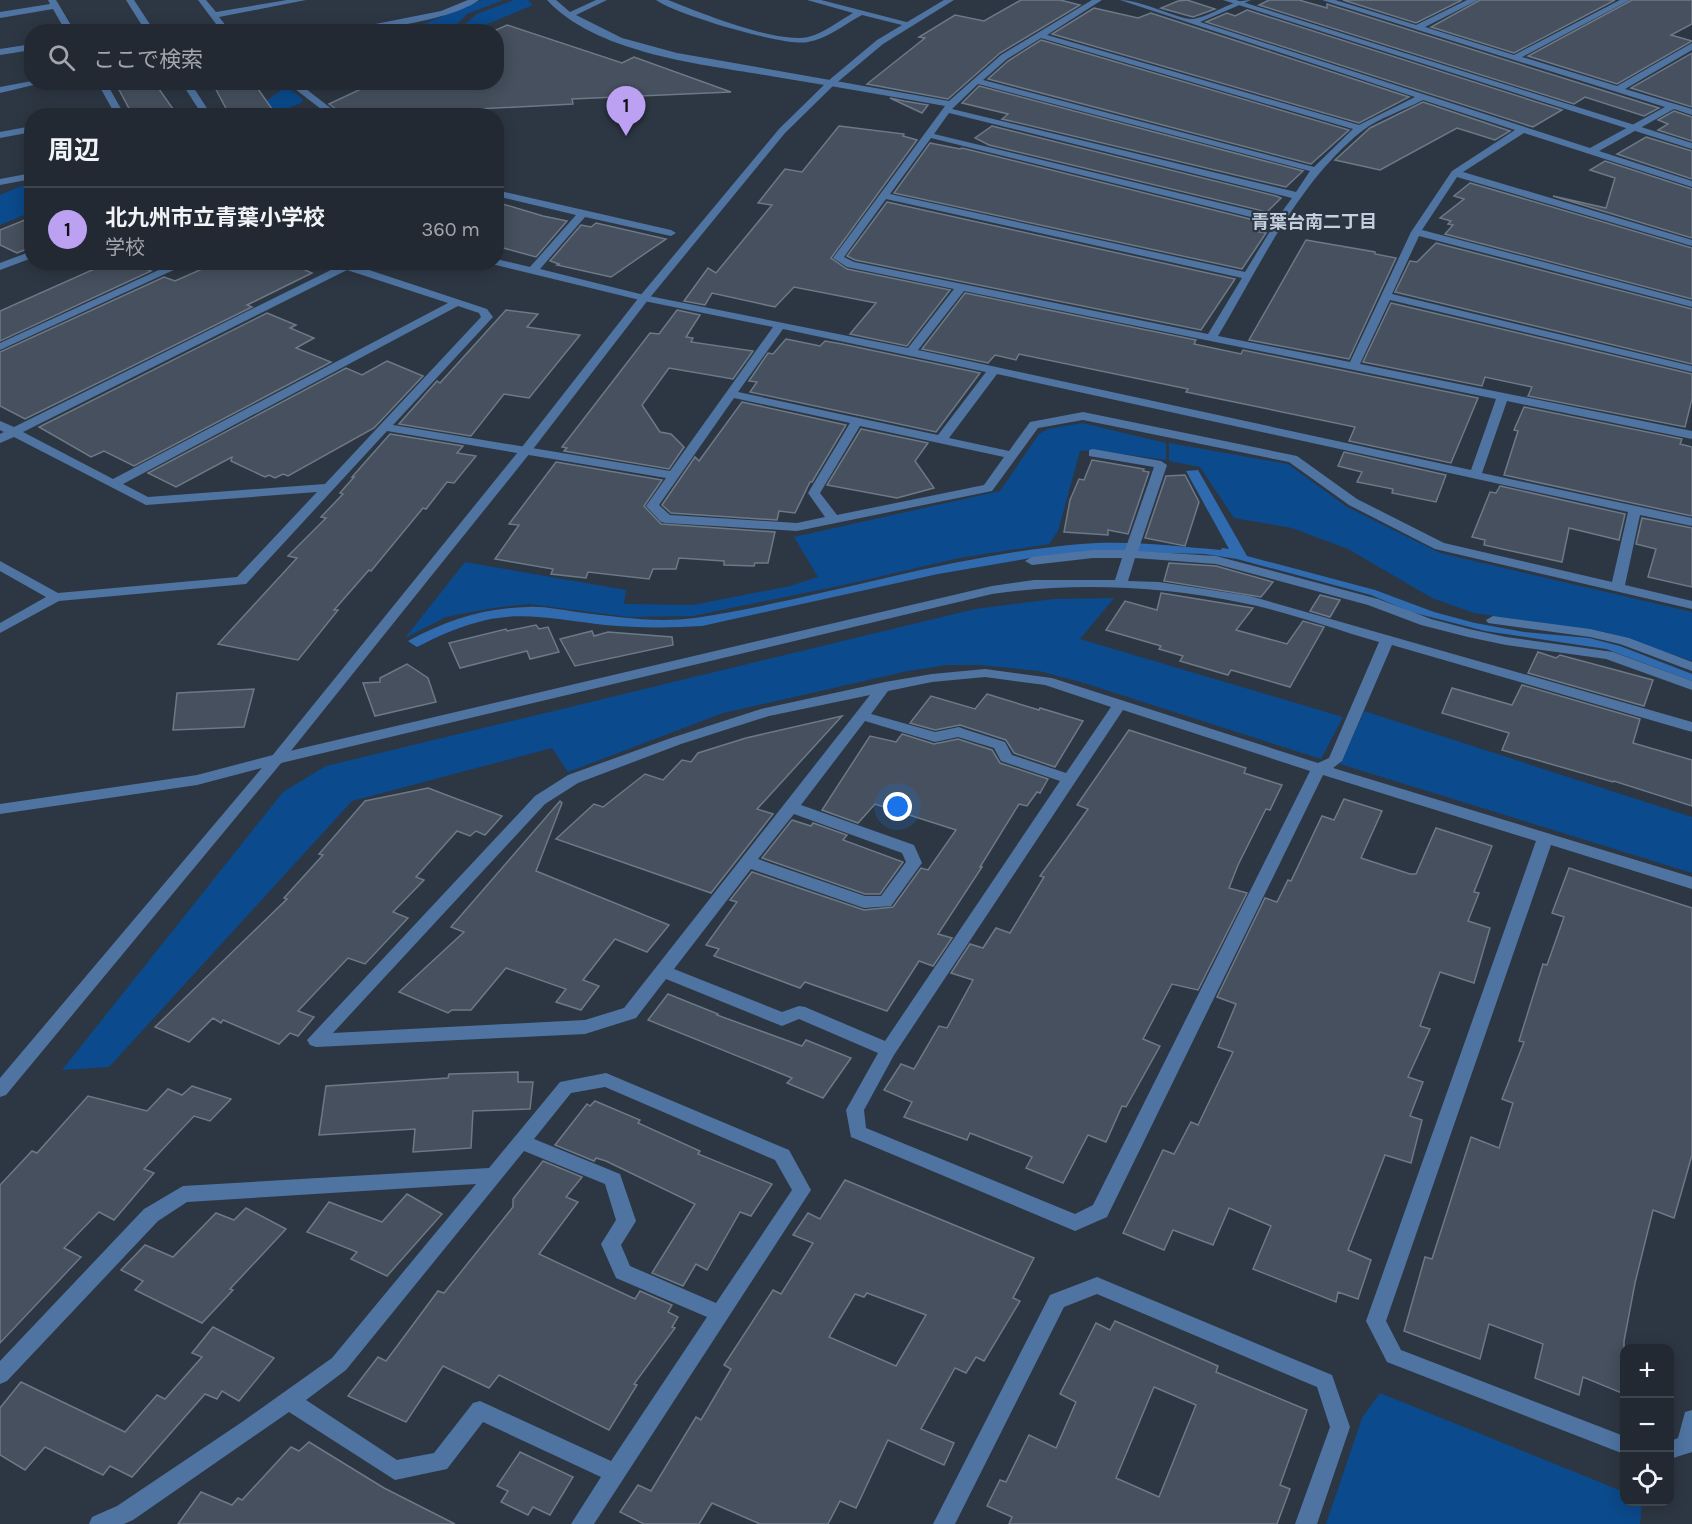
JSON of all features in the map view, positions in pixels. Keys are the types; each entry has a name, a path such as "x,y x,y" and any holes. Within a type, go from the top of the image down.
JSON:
{"street":[{"path":"130,0 146,24"},
{"path":"202,0 221,24"},
{"path":"213,15 302,0"},
{"path":"383,24 443,13 476,0"},
{"path":"551,0 569,15 622,40 658,52 949,107 1298,196"},
{"path":"569,15 603,0"},
{"path":"660,0 690,12 789,41 808,40 859,13"},
{"path":"811,0 910,24"},
{"path":"4,1081 277,759 526,450 644,298 782,131 831,83 880,42 950,0"},
{"path":"1098,0 1004,57 949,107 838,258 851,265 1212,336 1692,435"},
{"path":"1124,0 1692,184"},
{"path":"1227,0 1243,2 1692,146"},
{"path":"1326,0 1692,112"},
{"path":"1417,28 1474,0"},
{"path":"1516,57 1626,0"},
{"path":"1192,22 1243,2"},
{"path":"0,15 54,3 66,24"},
{"path":"1038,35 1360,128"},
{"path":"1618,89 1692,46"},
{"path":"0,52 24,48"},
{"path":"976,81 1316,170"},
{"path":"0,90 24,85"},
{"path":"106,90 116,108"},
{"path":"190,90 203,108"},
{"path":"301,90 326,108"},
{"path":"1212,336 1281,221 1316,170 1360,128 1422,97"},
{"path":"1592,151 1673,106"},
{"path":"0,135 24,130"},
{"path":"1354,365 1416,232 1455,173 1521,130"},
{"path":"928,135 1281,221"},
{"path":"1455,173 1692,243"},
{"path":"0,182 24,178"},
{"path":"504,195 671,234"},
{"path":"884,196 1248,276"},
{"path":"532,272 582,215"},
{"path":"1416,232 1692,304"},
{"path":"0,267 24,257"},
{"path":"504,264 644,298 910,352 1692,522"},
{"path":"0,347 168,270"},
{"path":"0,439 332,270"},
{"path":"0,629 56,597 241,581 487,317 483,311 361,270"},
{"path":"910,352 962,287"},
{"path":"1386,296 1692,369"},
{"path":"113,484 456,303"},
{"path":"780,325 652,506 666,519 797,526 988,488 1034,425 1083,416 1293,459 1353,502 1440,546 1692,605"},
{"path":"942,439 993,371"},
{"path":"730,394 1012,455"},
{"path":"1475,475 1503,397"},
{"path":"834,520 814,493 857,421"},
{"path":"0,425 146,501 329,487"},
{"path":"384,427 672,475"},
{"path":"1093,453 1161,465 1120,584"},
{"path":"1618,587 1635,510"},
{"path":"1032,561 1093,554 1130,554 1216,560 1373,602 1426,622 1468,633 1506,641 1608,655 1692,686"},
{"path":"0,565 56,597"},
{"path":"0,809 197,780 277,759 992,590 1034,584 1159,586 1245,599 1692,727"},
{"path":"1493,620 1590,633 1624,641 1692,667"},
{"path":"1120,704 888,1050 855,1110 857,1132 1075,1223 1100,1211 1319,769 1335,761 1387,640"},
{"path":"885,686 630,1013 585,1027 316,1040 540,800 573,779 676,741 766,712 885,686 932,678 985,673 1047,681 1319,769 1692,884"},
{"path":"862,716 935,737 959,732 1000,745 1006,758 1070,779"},
{"path":"748,862 864,902 885,902 914,863 908,849 791,807"},
{"path":"1545,839 1376,1321 1394,1356 1620,1443"},
{"path":"663,971 782,1019 799,1012 888,1050"},
{"path":"100,1524 125,1513 339,1364 566,1088 606,1080 782,1155 802,1190 582,1524"},
{"path":"522,1142 613,1179 626,1221 611,1244 623,1272 720,1314"},
{"path":"0,1375 151,1215 183,1194 495,1175"},
{"path":"944,1524 1057,1301 1097,1286 1325,1381 1340,1426 1306,1524"},
{"path":"289,1400 395,1470 440,1462 480,1410 615,1473"},
{"path":"1674,1449 1687,1444 1692,1419"}],"shaded area":[{"path":"482,0 503,0 467,14 457,24 424,24"},
{"path":"514,0 528,0 533,5 488,24 465,24 477,14"},
{"path":"282,90 290,90 303,99 301,103 288,108 268,108 266,101"},
{"path":"24,185 24,215 0,225 0,195"},
{"path":"1082,423 1166,443 1166,460 1094,450 1080,451 1058,531 1049,544 959,558 693,616 629,617 529,604 446,617 405,638 465,562 626,590 624,604 693,605 790,586 818,577 794,537 1000,491 1039,434 1048,429"},
{"path":"1169,443 1288,464 1347,507 1440,553 1692,612 1692,661 1605,632 1474,613 1432,598 1348,549 1292,528 1234,518 1200,467 1169,461"},
{"path":"1198,470 1247,556 1375,590 1434,612 1475,623 1524,632 1589,638 1620,646 1692,674 1692,681 1606,649 1485,631 1411,612 1371,595 1237,559 1205,554 1093,551 1037,557 938,574 702,626 629,627 515,616 468,625 417,647 408,641 466,616 512,608 540,607 636,619 695,618 792,600 984,557 1081,544 1134,543 1229,549 1186,471"},
{"path":"1114,598 1080,639 1343,717 1321,759 1084,683 1039,671 980,665 947,665 908,671 723,713 568,772 552,748 352,801 109,1067 62,1070 283,792 326,766 975,609 1054,599"},
{"path":"1364,711 1692,817 1692,873 1340,764"},
{"path":"1380,1393 1620,1490 1620,1506 1642,1506 1640,1524 1326,1524 1362,1418"}],"building":[{"path":"1021,0 1060,0 1080,5 1000,53 948,99 867,84 925,38 919,37 955,15 984,21"},
{"path":"1187,0 1215,9 1193,17 1161,8"},
{"path":"1269,0 1299,0 1327,8 1327,4 1659,108 1644,116 1585,97 1574,104 1259,5"},
{"path":"1343,0 1462,0 1416,23"},
{"path":"1480,0 1615,0 1514,53 1431,27"},
{"path":"1632,0 1692,0 1692,24 1671,35 1692,41 1617,84 1528,56"},
{"path":"1094,8 1138,18 1151,13 1409,97 1359,123 1052,34"},
{"path":"1247,10 1562,110 1533,127 1206,22 1227,13 1235,16"},
{"path":"507,25 622,63 634,57 731,92 572,99 573,104 497,108 334,108 329,104 359,90 504,90 504,26"},
{"path":"1041,40 1349,130 1311,164 988,79 1008,61"},
{"path":"1692,53 1692,107 1631,88"},
{"path":"979,86 1303,171 1286,187 1002,119 1008,114 962,103"},
{"path":"119,90 160,90 172,108 129,108"},
{"path":"216,90 259,90 271,108 226,108"},
{"path":"890,98 904,101 928,105 922,113"},
{"path":"1423,102 1510,131 1495,140 1457,128 1380,170 1335,160 1370,128"},
{"path":"1674,111 1692,117 1692,141 1658,130 1668,124 1658,120"},
{"path":"839,126 904,134 903,136 917,140 831,258 847,269 950,290 907,346 850,334 876,303 794,287 775,307 712,293 705,305 684,301 708,268 716,273 772,205 758,203 785,169 802,172"},
{"path":"992,126 1281,198 1267,212 989,145 975,138"},
{"path":"1646,137 1692,151 1692,179 1617,154"},
{"path":"930,143 962,148 1258,221 1254,226 1262,228 1259,232 1266,233 1242,269 894,193"},
{"path":"1605,161 1692,189 1692,238 1553,196 1606,208 1615,178 1590,170"},
{"path":"1470,183 1692,248 1692,299 1445,234 1453,225 1448,224 1451,221 1440,218 1464,199 1454,196"},
{"path":"887,202 1235,279 1201,330 855,260 847,256"},
{"path":"504,204 567,221 536,257 504,248"},
{"path":"24,220 24,250 17,253 0,245 0,230"},
{"path":"596,223 666,239 611,277 557,265 559,264 550,261 581,225 591,227"},
{"path":"1306,240 1396,258 1349,359 1249,340"},
{"path":"1436,243 1692,309 1692,364 1395,292 1410,261 1417,262"},
{"path":"92,270 151,271 0,341 0,311"},
{"path":"200,270 305,270 312,273 247,305 252,307 25,419 0,406 0,352 164,277 175,281"},
{"path":"965,293 1196,340 1194,344 1241,354 1243,350 1478,398 1451,463 1349,441 1355,427 1186,392 1188,389 1019,354 1016,360 995,355 988,363 922,349"},
{"path":"1391,303 1692,374 1692,399 1685,427 1528,396 1532,387 1485,377 1482,386 1363,362"},
{"path":"506,310 538,314 527,327 580,335 529,398 504,394 471,436 399,424 437,381 440,383"},
{"path":"677,310 700,315 686,337 693,338 691,342 753,351 733,379 669,368 642,405 660,432 671,434 684,447 669,469 564,451 567,448 562,447 650,333 659,334"},
{"path":"267,313 296,325 290,328 314,338 296,348 331,362 134,466 104,451 91,457 39,427"},
{"path":"786,339 820,346 825,341 980,373 936,432 750,392 757,382 749,381 768,353 773,354"},
{"path":"387,361 423,376 374,428 288,476 283,474 275,478 269,475 265,477 231,461 232,457 176,487 148,473 346,368 362,375"},
{"path":"742,402 846,425 810,482 795,513 779,511 777,520 671,513 662,505 695,457 699,461"},
{"path":"1524,407 1682,439 1680,444 1692,447 1692,516 1504,475 1518,431 1514,430"},
{"path":"861,429 928,443 915,461 934,488 897,498 827,485"},
{"path":"390,434 463,446 457,453 476,456 454,483 447,482 426,509 423,508 371,571 369,570 334,610 338,610 298,660 218,644 297,558 288,556 326,518 321,517 343,494 340,493 354,477 352,477"},
{"path":"1344,452 1446,475 1436,502 1392,493 1393,489 1357,482 1362,472 1338,466"},
{"path":"1092,460 1144,469 1143,471 1149,472 1128,534 1108,530 1108,535 1064,532 1070,500 1079,479 1084,480"},
{"path":"556,462 662,480 644,506 661,524 775,532 768,563 755,563 754,566 724,565 724,561 679,558 676,569 653,569 649,579 588,572 586,578 551,574 553,569 495,559 519,525 509,524"},
{"path":"1185,475 1199,502 1185,546 1145,538 1166,476"},
{"path":"1500,486 1625,514 1619,540 1569,528 1562,562 1484,545 1485,540 1472,537 1490,492 1496,493"},
{"path":"1642,518 1692,528 1692,587 1648,577 1656,549 1636,544"},
{"path":"1169,563 1216,566 1273,582 1261,597 1164,581"},
{"path":"1161,593 1253,608 1236,630 1287,644 1303,621 1324,627 1290,687 1231,670 1228,675 1180,661 1183,656 1159,649 1161,646 1106,630 1125,601 1157,610"},
{"path":"1320,595 1340,600 1330,617 1310,611"},
{"path":"536,625 539,629 548,627 559,652 530,659 527,651 460,668 449,643 506,629 507,631"},
{"path":"592,631 594,636 608,632 672,637 673,645 575,666 560,639"},
{"path":"1538,652 1556,658 1560,655 1653,680 1644,706 1528,673"},
{"path":"407,664 428,678 436,702 375,716 363,683 380,682 380,678"},
{"path":"1522,685 1640,719 1633,743 1692,760 1692,806 1614,781 1502,750 1509,733 1442,713 1452,688 1512,705"},
{"path":"254,689 244,727 173,730 177,693"},
{"path":"987,694 1083,721 1055,767 1014,753 1006,740 960,725 935,730 910,723 931,696 975,709"},
{"path":"842,716 757,809 773,814 711,893 556,839 594,804 603,807 645,774 663,780 682,760 691,762 698,753 746,738"},
{"path":"1129,730 1246,768 1244,773 1282,785 1270,810 1266,809 1238,865 1229,888 1247,893 1198,990 1172,984 1143,1039 1160,1046 1126,1107 1122,1106 1106,1142 1088,1135 1063,1183 1026,1168 1032,1157 970,1133 967,1140 904,1117 912,1102 884,1090 901,1064 914,1069 939,1026 947,1028 973,980 951,973 970,944 983,948 996,928 1010,933 1044,877 1040,876 1088,809 1077,805"},
{"path":"902,734 934,744 958,739 992,750 1000,763 1048,779 1040,793 1037,792 1027,806 1019,804 980,867 982,867 938,934 952,938 933,966 919,961 887,1011 805,982 800,988 714,956 719,949 706,945 737,902 730,900 752,872 864,910 893,907 921,868 928,870 956,830 875,804 858,823 822,810 870,736 896,742"},
{"path":"428,788 502,816 485,835 476,831 470,836 457,831 416,877 424,880 393,912 408,918 365,964 348,958 298,1011 314,1017 298,1036 290,1033 279,1044 223,1020 221,1023 213,1018 189,1042 155,1027 287,899 284,898 323,855 319,854 365,801"},
{"path":"1344,799 1382,811 1361,858 1410,874 1416,874 1436,828 1492,846 1474,892 1479,893 1468,921 1490,928 1474,983 1440,972 1420,1026 1430,1029 1408,1077 1423,1082 1410,1116 1422,1120 1411,1163 1385,1155 1348,1250 1371,1260 1358,1299 1338,1292 1336,1302 1253,1269 1271,1226 1229,1208 1213,1245 1173,1230 1164,1250 1123,1233 1163,1150 1174,1154 1191,1122 1198,1125 1233,1052 1218,1047 1236,1004 1217,997 1265,898 1277,902 1288,880 1291,881 1322,816 1334,820"},
{"path":"560,801 562,803 536,871 669,925 647,952 615,939 583,980 599,986 581,1010 556,1002 566,989 506,968 471,1010 452,1010 448,1013 399,992 464,932 451,927"},
{"path":"792,820 811,826 813,823 847,835 843,840 903,862 880,894 865,894 762,858"},
{"path":"1569,868 1692,908 1692,1155 1674,1218 1653,1210 1635,1283 1624,1344 1620,1344 1620,1392 1583,1377 1579,1395 1535,1378 1543,1344 1489,1324 1480,1359 1404,1331 1425,1257 1432,1259 1471,1137 1499,1148 1513,1103 1502,1099 1524,1042 1519,1041 1543,964 1547,965 1564,917 1552,913"},
{"path":"668,994 717,1015 802,1046 806,1040 851,1058 823,1098 787,1083 792,1078 648,1020"},
{"path":"518,1072 518,1082 533,1082 530,1109 473,1111 471,1148 413,1152 415,1129 319,1135 326,1086 448,1078 449,1074"},
{"path":"192,1086 231,1099 210,1121 194,1116 144,1169 154,1173 114,1220 99,1212 64,1248 81,1257 0,1343 0,1185 32,1151 37,1153 88,1096 147,1111 168,1089 182,1095"},
{"path":"595,1101 640,1120 638,1123 700,1151 698,1154 772,1184 751,1216 740,1212 707,1270 696,1264 683,1286 652,1273 695,1204 606,1161 596,1158 594,1161 555,1145 587,1104 590,1106"},
{"path":"543,1161 582,1177 566,1197 578,1202 539,1254 635,1299 640,1291 672,1305 668,1312 678,1317 672,1327 675,1328 634,1384 637,1385 609,1430 499,1375 489,1388 443,1366 406,1422 348,1396 378,1357 386,1361 438,1291 444,1293 513,1207 513,1199"},
{"path":"845,1180 1034,1258 1013,1298 1020,1301 984,1361 976,1357 966,1373 955,1368 921,1429 954,1443 944,1465 888,1440 856,1508 840,1501 828,1524 760,1524 712,1503 699,1524 644,1524 620,1512 638,1485 651,1491 696,1417 701,1420 731,1369 724,1365 773,1290 781,1294 813,1243 793,1235 808,1213 820,1219","holes":["867,1293 926,1315 896,1366 829,1337 855,1294 864,1297"]},
{"path":"407,1194 442,1214 387,1276 351,1259 357,1252 307,1232 329,1202 382,1222"},
{"path":"246,1208 286,1229 202,1323 135,1290 143,1281 121,1270 145,1245 173,1257 216,1213 234,1220"},
{"path":"1115,1321 1218,1366 1216,1372 1307,1410 1280,1485 1290,1489 1277,1524 1009,1524 1012,1517 987,1506 1000,1480 1006,1482 1029,1435 1056,1448 1076,1402 1060,1394 1096,1323 1110,1330","holes":["1154,1387 1196,1405 1159,1497 1116,1478"]},
{"path":"213,1327 274,1358 239,1401 222,1391 217,1399 205,1394 132,1477 110,1466 103,1475 45,1447 25,1470 0,1455 0,1408 21,1382 125,1432 157,1395 165,1399 202,1357 192,1353"},
{"path":"309,1442 384,1488 455,1524 178,1524 201,1492 232,1505 238,1498 242,1500 291,1447 299,1451"},
{"path":"520,1452 573,1477 550,1515 533,1507 528,1515 501,1502 508,1491 497,1486"}],"place":[{"name":"北九州市立青葉小学校","path":"626,136"}],"district":[{"name":"青葉台南二丁目","path":"1314,222"}]}
